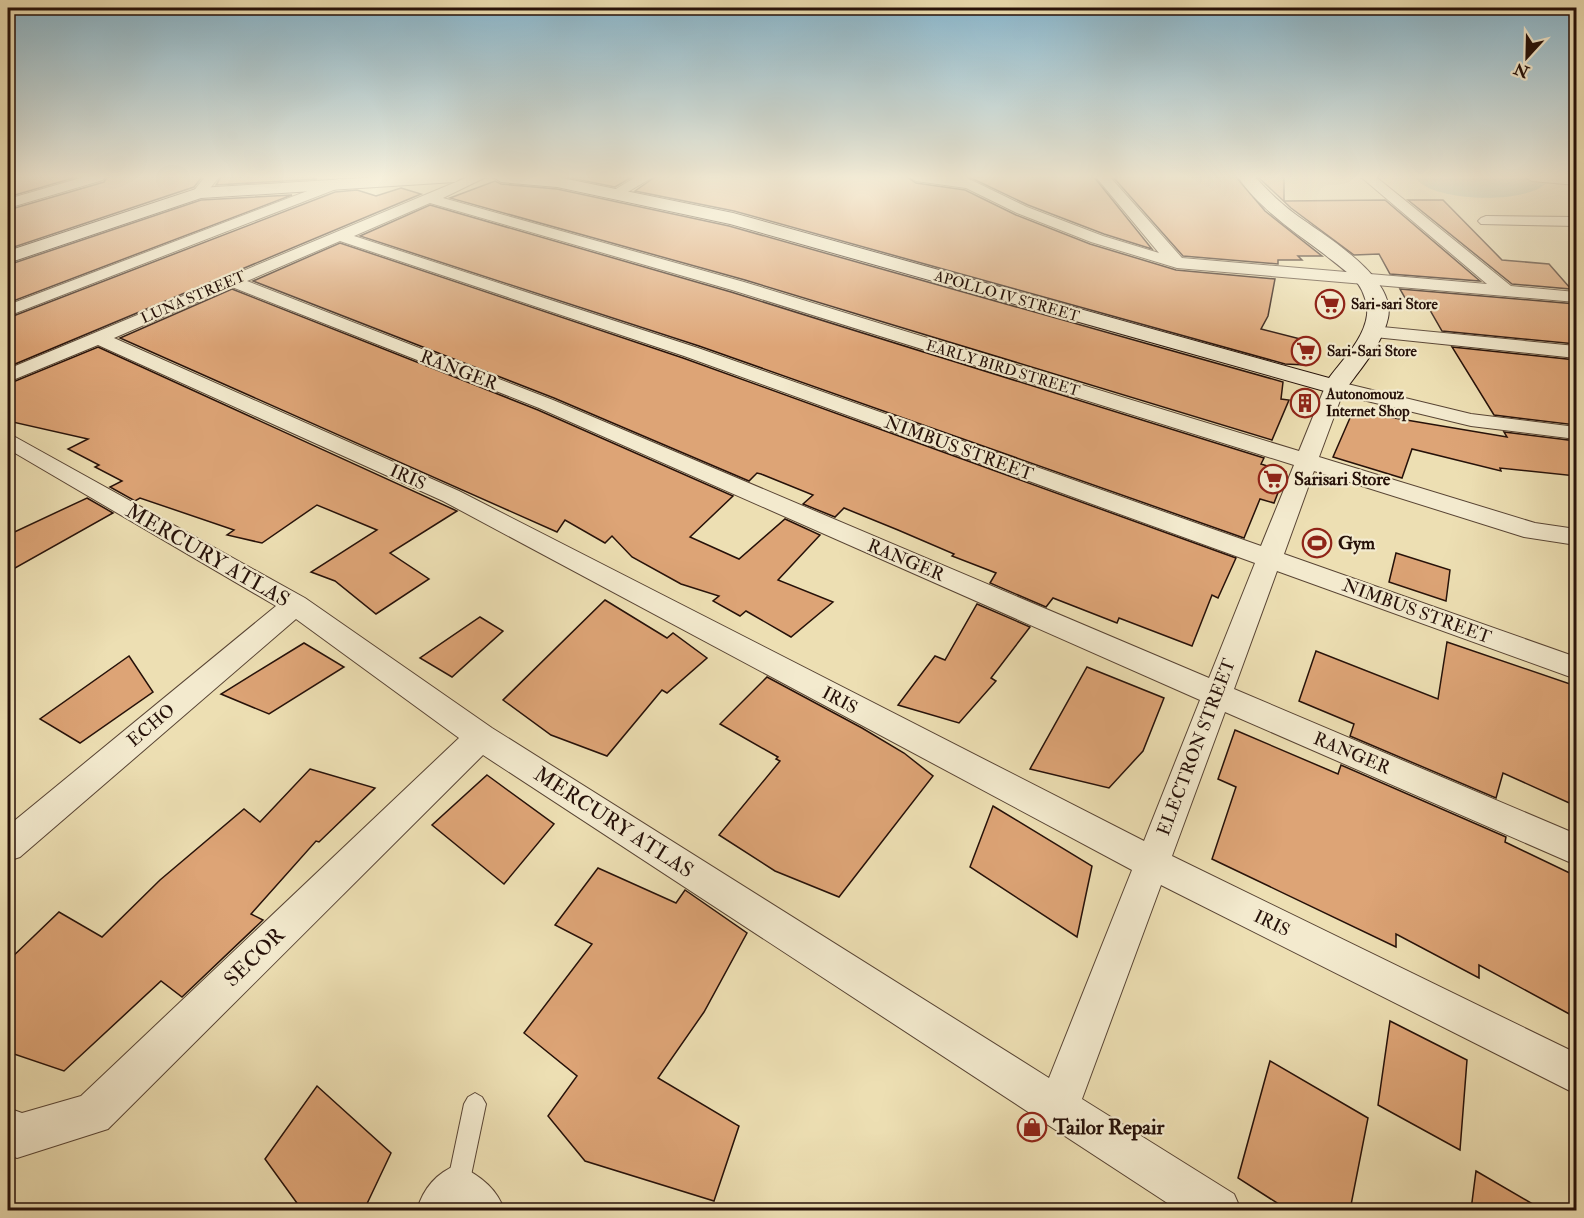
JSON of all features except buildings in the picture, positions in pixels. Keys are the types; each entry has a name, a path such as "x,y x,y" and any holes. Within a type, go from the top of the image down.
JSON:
{"street":[{"path":"8,256 75,234"},
{"path":"8,311 208,234"},
{"name":"LUNA STREET","path":"8,376 344,234"},
{"name":"EARLY BIRD STREET","path":"554,234 738,286 1533,531 1576,537"},
{"name":"APOLLO IV STREET","path":"787,234 1335,387"},
{"path":"1083,234 1177,263 1576,297"},
{"path":"1152,234 1177,263"},
{"path":"1308,234 1366,280 1376,299 1378,314 1372,332 1335,387 1471,420 1576,434"},
{"path":"1437,234 1506,291"},
{"name":"NIMBUS STREET","path":"339,236 691,352 1576,668"},
{"name":"RANGER","path":"231,281 546,404 1576,850"},
{"path":"1372,332 1576,352"},
{"name":"IRIS","path":"98,338 451,496 1152,864 1576,1074"},
{"name":"ELECTRON STREET","path":"1058,1108 1335,387"},
{"name":"MERCURY ATLAS","path":"8,440 295,605 481,737 1218,1210"},
{"name":"ECHO","path":"8,846 295,605"},
{"name":"SECOR","path":"8,1129 16,1136 93,1114 481,737"}],"lane":[{"path":"460,1203 475,1104"}],"place":[{"name":"Sari-sari Store","path":"1330,304"},
{"name":"Sari-Sari Store","path":"1306,351"},
{"name":"Autonomouz Internet Shop","path":"1305,403"},
{"name":"Sarisari Store","path":"1273,479"},
{"name":"Gym","path":"1317,543"},
{"name":"Tailor Repair","path":"1032,1127"}]}
